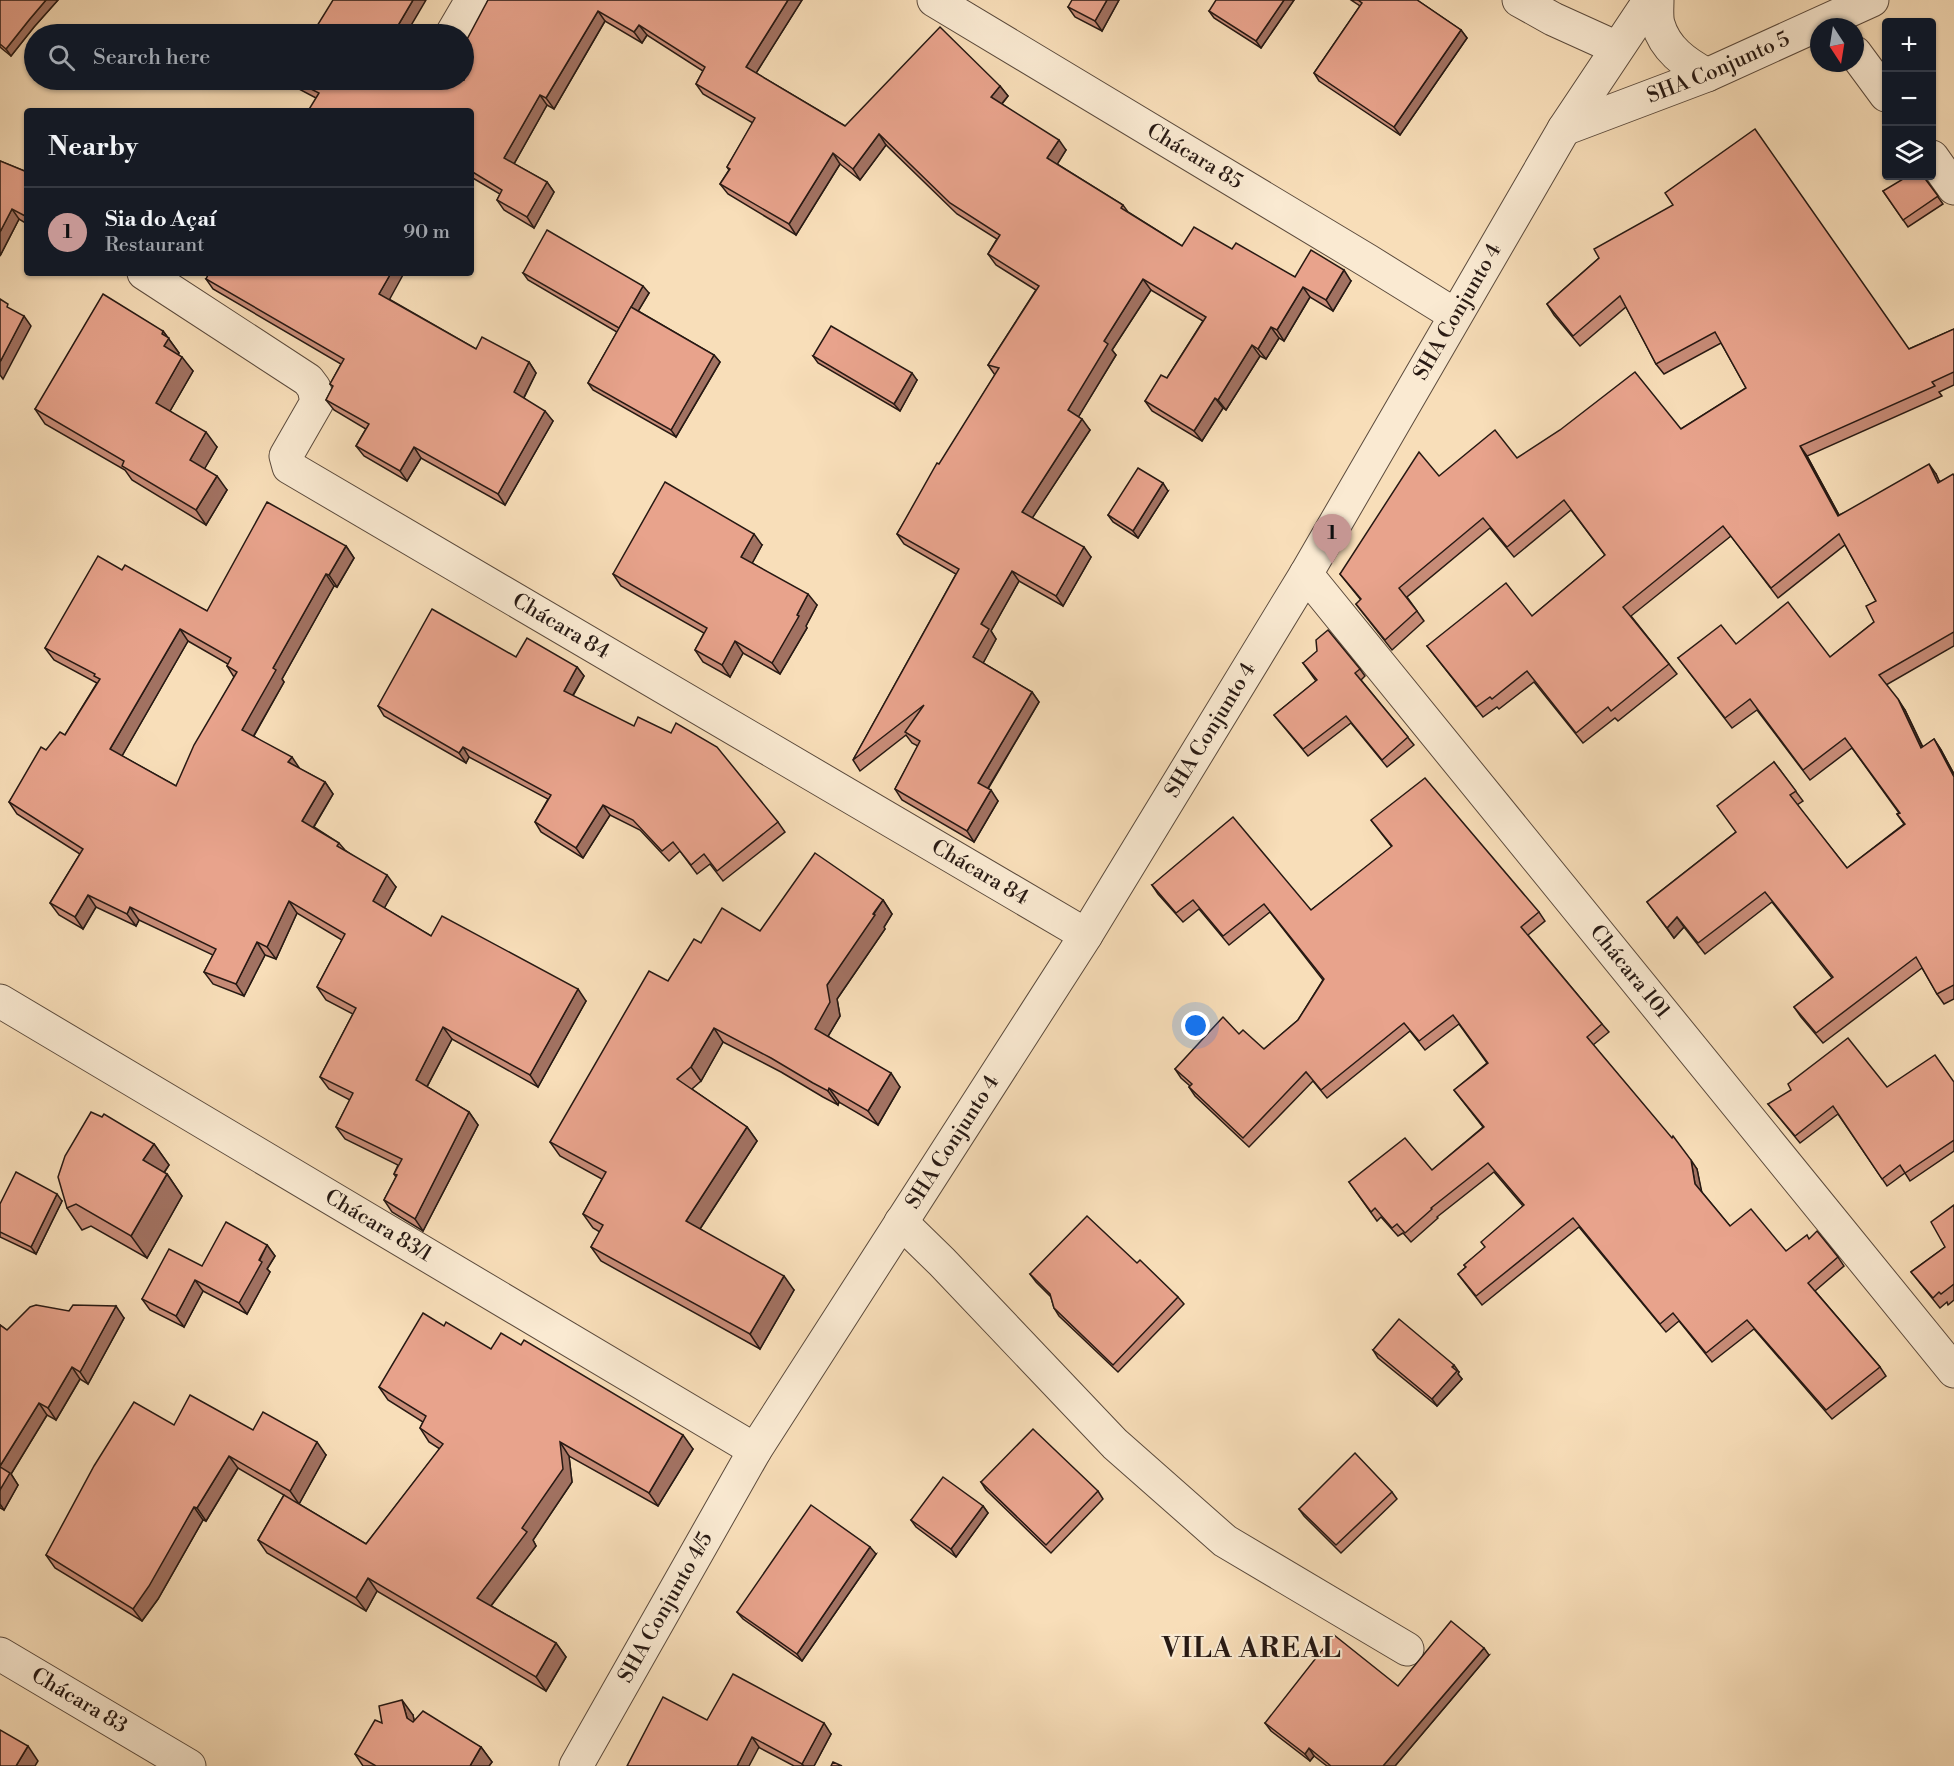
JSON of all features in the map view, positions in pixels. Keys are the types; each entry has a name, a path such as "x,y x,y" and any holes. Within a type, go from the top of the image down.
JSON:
{"street":[{"path":"458,24 472,0"},
{"name":"Chácara 85","path":"934,0 1455,315"},
{"path":"1520,0 1553,19 1617,48"},
{"name":"SHA Conjunto 4","path":"755,1450 1086,935 1306,574 1564,129 1650,0"},
{"path":"1657,0 1658,23 1669,46 1687,64 1707,75"},
{"name":"SHA Conjunto 5","path":"1841,18 1872,0"},
{"name":"SHA Conjunto 5","path":"1564,129 1707,75 1810,32"},
{"path":"1864,65 1882,88"},
{"path":"1936,163 1954,188"},
{"name":"Chácara 84","path":"149,276 308,380 314,388 317,402 286,456 289,467 1086,935"},
{"name":"Chácara 101","path":"1306,574 1954,1371"},
{"name":"Chácara 83/1","path":"0,1001 755,1450"},
{"path":"901,1222 950,1270 1115,1444 1225,1541 1407,1649"},
{"name":"SHA Conjunto 4/5","path":"576,1766 755,1450"},
{"name":"Chácara 83","path":"0,1654 189,1766"}],"building":[{"path":"0,0 46,0 24,24 6,49 0,44"},
{"path":"333,0 413,0 399,24 318,24"},
{"path":"488,0 788,0 746,67 845,126 940,27 1000,86 991,97 1059,140 1047,158 1123,205 1121,208 1182,246 1194,227 1232,249 1236,243 1295,277 1311,250 1344,270 1326,300 1303,287 1277,330 1271,327 1258,349 1252,345 1218,400 1215,398 1194,431 1145,401 1161,375 1167,378 1206,317 1143,279 1104,341 1108,344 1068,410 1082,419 1022,512 1084,547 1056,596 1012,571 981,624 989,629 973,657 1032,692 978,783 991,790 967,831 895,789 920,741 905,732 924,705 853,760 959,569 897,534 937,463 939,464 999,368 988,365 1039,286 988,254 1000,235 950,203 879,134 853,169 833,153 789,224 720,184 730,169 727,167 755,118 696,84 705,67 639,25 634,32 598,11 546,98 540,95 504,158 547,182 527,217 497,200 502,190 474,173 474,108 310,108 319,93 313,90 474,90 474,26"},
{"path":"1072,0 1107,0 1095,21 1068,7"},
{"path":"1216,0 1284,0 1256,41 1209,11"},
{"path":"1358,0 1417,0 1461,30 1394,127 1314,73 1362,3"},
{"path":"1755,129 1909,349 1954,329 1954,372 1932,382 1935,386 1800,446 1838,516 1929,464 1938,483 1953,474 1954,476 1954,632 1879,675 1898,699 1921,748 1934,739 1954,777 1954,985 1937,994 1916,957 1816,1033 1794,1007 1833,977 1765,892 1698,943 1677,917 1667,928 1647,902 1736,832 1717,806 1774,762 1796,791 1790,795 1847,868 1905,824 1897,814 1900,813 1845,738 1803,770 1750,699 1725,718 1678,658 1721,625 1736,644 1788,602 1830,657 1874,622 1866,606 1876,601 1839,534 1771,588 1723,526 1623,607 1669,664 1611,711 1608,707 1576,733 1527,671 1492,699 1490,697 1476,707 1427,646 1506,583 1532,616 1605,555 1564,500 1507,547 1483,518 1399,588 1417,611 1385,640 1356,604 1361,599 1340,574 1419,452 1439,476 1495,430 1517,458 1560,430 1635,372 1681,429 1746,388 1715,332 1656,364 1620,296 1573,336 1547,304 1599,258 1594,249 1673,205 1665,193"},
{"path":"0,161 24,171 24,215 12,209 0,232"},
{"path":"1901,180 1926,180 1938,196 1903,220 1883,191"},
{"path":"547,230 643,286 619,328 523,273"},
{"path":"208,276 389,276 379,294 476,349 482,337 529,362 514,392 545,411 498,494 414,447 400,471 356,446 369,424 326,400 333,386 330,384 344,359 206,279"},
{"path":"103,294 163,331 162,334 169,338 164,346 182,357 156,403 206,432 190,460 217,476 196,510 122,466 124,461 35,409"},
{"path":"0,299 8,304 7,307 24,316 0,362"},
{"path":"631,307 714,355 671,430 588,383"},
{"path":"831,326 912,373 894,404 813,356"},
{"path":"1138,468 1163,483 1133,531 1108,515"},
{"path":"665,482 754,534 741,557 808,594 797,615 799,616 772,663 735,641 722,665 695,650 707,628 613,574"},
{"path":"267,502 346,546 329,575 326,574 273,668 276,670 242,730 292,757 288,762 325,782 302,821 339,843 337,846 387,875 373,901 431,936 442,916 578,989 530,1075 443,1027 416,1080 469,1112 415,1219 384,1200 397,1175 394,1174 402,1159 336,1127 353,1093 320,1077 356,1008 317,987 345,934 289,901 267,947 257,942 236,984 204,972 216,949 130,907 127,914 88,895 75,917 50,903 83,849 9,802 41,747 46,750 60,732 65,735 100,679 94,676 95,674 45,648 98,556 122,570 125,565 207,611","holes":["180,629 231,658 227,666 237,672 194,745 176,786 110,749"]},
{"path":"432,609 516,657 527,638 577,667 564,691 634,726 638,717 671,733 676,723 717,747 778,822 717,871 704,854 691,865 673,842 662,851 633,820 603,805 576,848 535,822 551,795 463,747 459,753 378,706"},
{"path":"1328,630 1360,669 1355,673 1408,737 1382,760 1346,716 1303,749 1274,715 1317,680 1303,663 1317,651 1316,640"},
{"path":"1425,778 1539,912 1521,927 1602,1024 1587,1037 1672,1138 1673,1136 1691,1160 1695,1184 1730,1226 1751,1209 1786,1251 1807,1235 1809,1239 1817,1231 1838,1257 1808,1283 1880,1367 1826,1410 1747,1320 1706,1353 1673,1313 1660,1324 1573,1218 1476,1296 1458,1274 1466,1267 1464,1265 1485,1247 1481,1242 1524,1205 1488,1163 1431,1208 1405,1233 1397,1224 1392,1228 1375,1208 1371,1212 1349,1182 1405,1138 1432,1170 1484,1127 1454,1090 1488,1063 1453,1015 1419,1041 1404,1023 1321,1090 1306,1072 1243,1138 1189,1087 1192,1084 1175,1069 1223,1017 1239,1034 1243,1030 1264,1049 1298,1020 1324,979 1264,904 1223,936 1193,900 1176,913 1152,885 1233,817 1311,910 1392,846 1371,820"},
{"path":"815,853 883,900 827,985 830,1002 815,1029 891,1073 868,1111 714,1028 691,1067 677,1079 747,1127 686,1221 784,1276 750,1334 591,1247 603,1225 583,1214 606,1172 550,1142 649,971 668,981 694,939 701,943 722,908 760,931"},
{"path":"1848,1038 1887,1087 1935,1055 1954,1082 1954,1140 1905,1173 1900,1165 1882,1179 1833,1106 1795,1136 1768,1104 1791,1090 1788,1084"},
{"path":"91,1112 102,1117 104,1114 154,1144 143,1160 167,1174 131,1236 76,1204 67,1208 58,1177 65,1156"},
{"path":"16,1172 57,1194 31,1247 0,1232 0,1204"},
{"path":"1954,1205 1954,1284 1933,1298 1911,1272 1945,1247 1931,1222"},
{"path":"1087,1216 1137,1263 1140,1260 1178,1297 1113,1365 1054,1308 1050,1294 1030,1274"},
{"path":"226,1222 267,1245 259,1260 262,1262 239,1303 195,1280 176,1316 142,1299 169,1249 202,1266"},
{"path":"36,1305 69,1311 73,1305 116,1306 80,1372 72,1367 48,1408 39,1403 0,1466 0,1325 7,1330 30,1307"},
{"path":"423,1313 444,1326 446,1322 491,1349 501,1333 521,1345 524,1340 683,1435 649,1493 560,1442 563,1469 522,1528 527,1532 477,1598 556,1643 536,1677 368,1578 356,1598 258,1540 284,1495 366,1544 443,1444 420,1428 426,1416 379,1387"},
{"path":"1399,1319 1454,1365 1452,1367 1457,1371 1432,1399 1373,1350"},
{"path":"190,1395 253,1430 263,1412 317,1442 290,1491 229,1456 197,1508 194,1507 149,1586 133,1609 46,1555 94,1466 134,1402 174,1425"},
{"path":"1033,1429 1098,1491 1046,1545 981,1482"},
{"path":"1355,1453 1392,1492 1336,1545 1299,1509"},
{"path":"0,1467 10,1473 0,1490"},
{"path":"943,1477 983,1506 951,1549 911,1520"},
{"path":"811,1505 870,1547 797,1654 737,1612"},
{"path":"1451,1621 1484,1648 1383,1766 1331,1766 1309,1748 1305,1754 1265,1723 1334,1635 1398,1686"},
{"path":"733,1674 824,1723 802,1764 752,1737 737,1766 627,1766 663,1697 707,1720"},
{"path":"402,1700 407,1718 413,1722 423,1711 481,1747 470,1766 376,1766 355,1754 375,1720 382,1723 379,1706"},
{"path":"0,1730 28,1746 16,1766 0,1766"}],"place":[{"name":"Sia do Açaí","path":"1332,564"}],"district":[{"name":"VILA AREAL","path":"1252,1649"}]}
